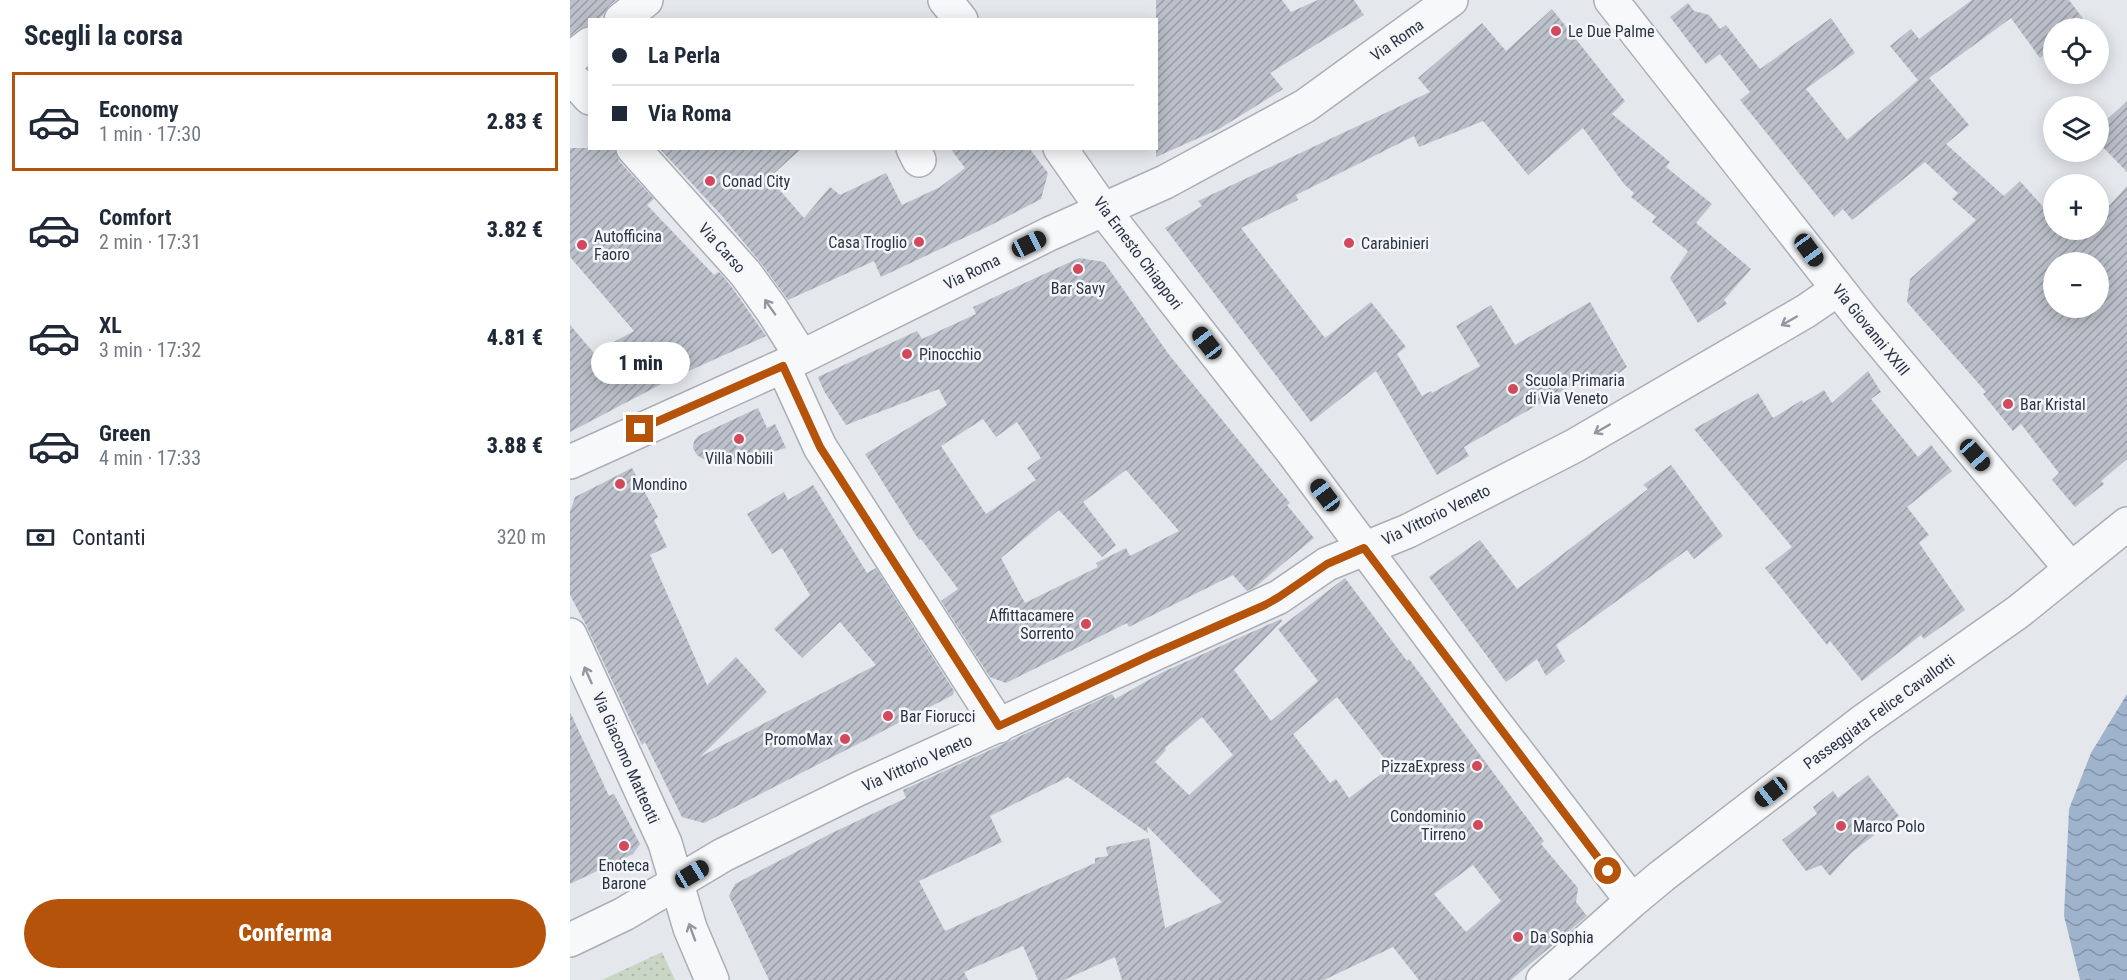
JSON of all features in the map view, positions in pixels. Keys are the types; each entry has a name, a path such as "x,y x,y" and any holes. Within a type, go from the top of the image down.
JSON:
{"street":[{"path":"624,18 646,0"},
{"path":"945,0 959,18"},
{"name":"Via Roma","path":"570,462 792,361 1102,208 1160,184 1305,106 1451,0"},
{"name":"Via Giovanni XXIII","path":"1611,0 1838,289 2071,569"},
{"path":"570,59 588,46"},
{"path":"570,76 588,96"},
{"name":"Via Carso","path":"635,150 746,274 772,310 792,361 820,447 999,726"},
{"name":"Via Ernesto Chiappori","path":"1061,150 1102,208 1292,452 1481,705 1632,900"},
{"name":"Via Vittorio Veneto","path":"570,940 624,914 723,855 858,789 1265,605 1327,564 1408,531 1574,446 1806,311 1838,289"},
{"name":"Passeggiata Felice Cavallotti","path":"1543,980 1632,900 1862,722 2018,612 2127,524"},
{"name":"Via Giacomo Matteotti","path":"570,635 665,843 690,928 712,980"}],"green space":[{"path":"662,952 675,980 602,980"}],"water":[{"path":"2127,694 2127,980 2080,980 2064,916 2069,809 2091,753"}],"building":[{"path":"570,0 616,0 599,18 588,18 588,26 570,36"},
{"path":"1156,0 1282,0 1291,12 1318,0 1354,0 1364,15 1270,73 1283,89 1219,129 1156,157 1156,150 1158,150 1158,18 1156,18"},
{"path":"1972,0 2069,0 2082,18 2043,18 2043,56 2040,58 2011,18 1929,78 1969,125 1946,144 2004,196 2020,181 2043,207 2043,240 2109,240 2109,206 2127,186 2127,459 2101,481 2104,484 2075,507 2052,480 2059,473 2021,424 2013,431 1983,394 1986,392 1907,302 1910,279 1976,220 1952,199 1958,193 1925,162 1852,220 1843,209 1834,217 1740,100 1750,92 1720,54 1706,64 1670,17 1688,3 1694,11 1709,15 1720,29 1726,25 1760,69 1831,18 1855,53 1806,89 1847,140 1918,80 1890,46 1911,29 1919,39"},
{"path":"1552,9 1625,101 1612,114 1670,162 1666,167 1712,204 1696,223 1751,269 1724,300 1727,304 1698,323 1670,278 1688,251 1652,222 1656,217 1631,197 1634,193 1624,184 1583,128 1528,175 1483,121 1419,147 1414,136 1296,195 1298,200 1241,228 1325,338 1371,302 1406,347 1397,354 1422,396 1431,391 1432,393 1480,366 1456,326 1491,305 1515,345 1590,302 1627,367 1598,389 1590,375 1464,447 1469,456 1437,475 1376,371 1311,422 1165,228 1202,206 1198,201 1430,92 1418,78 1482,23 1506,51"},
{"path":"2127,101 2127,172 2109,153 2109,118"},
{"path":"570,148 616,150 619,161 654,199 647,205 714,275 719,272 766,336 669,380 570,432 570,325 594,353 634,331 570,257"},
{"path":"661,150 800,150 769,178 804,218 830,187 840,195 886,173 902,205 940,187 965,168 952,150 1031,150 1048,173 1041,199 991,225 881,277 874,261 788,300 723,217"},
{"path":"1079,258 1104,262 1170,356 1290,503 1287,505 1314,538 1255,587 1247,591 1233,575 1129,627 1127,623 1006,683 990,677 941,601 958,589 921,539 919,540 865,454 947,405 939,389 846,425 824,391 818,377 917,331 922,339 976,314 973,307","holes":["983,419 996,437 1017,422 1041,458 1027,468 1036,480 986,514 941,446","1126,470 1179,531 1130,556 1126,548 1096,563 1098,567 1025,603 1001,558 1059,510 1102,557 1116,545 1083,502"]},
{"path":"1868,371 1881,392 1871,399 1918,457 1931,445 1952,471 1907,507 1929,535 1919,543 1965,610 1924,639 1921,635 1862,681 1830,641 1827,645 1765,568 1792,547 1694,429 1758,393 1773,418 1802,400 1803,403 1824,390 1832,403"},
{"name":"Villa Nobili","path":"758,408 767,428 775,424 786,448 725,465 715,464 713,459 703,459 697,455 693,448 698,436"},
{"path":"1671,465 1723,536 1694,559 1687,550 1556,645 1565,661 1546,676 1537,659 1506,682 1429,577 1480,540 1517,589 1648,489 1643,485"},
{"path":"632,468 658,517 654,520 667,547 650,555 707,685 736,657 767,692 700,757 876,665 840,622 802,658 774,629 810,595 782,548 772,554 747,514 784,492 788,500 813,485 867,573 876,568 954,691 953,695 704,823 682,817 645,742 642,745 570,595 570,512 575,497"},
{"path":"1345,578 1407,661 1409,659 1544,841 1541,844 1578,888 1576,902 1587,916 1511,980 1419,980 1393,947 1324,980 1122,980 1115,957 1064,980 1038,980 1023,946 964,972 968,980 769,980 729,896 735,884 832,833 906,798 903,790 1112,694 1115,699 1163,672 1281,619 1282,621 1234,670 1271,721 1318,681 1278,629","holes":["1337,697 1391,767 1349,798 1336,779 1330,783 1293,734","1202,717 1233,755 1189,795 1155,762 1166,750 1165,748","1068,777 1148,833 1147,826 1222,902 1165,928 1149,838 1106,847 1108,856 1095,858 1095,863 945,931 919,881 1002,842 990,816","1473,865 1501,901 1466,932 1434,894"]},
{"path":"570,712 609,796 614,794 640,844 633,854 570,884"},
{"path":"1868,775 1899,816 1851,853 1830,876 1821,865 1806,871 1782,840 1817,814 1813,807 1833,791 1838,798"}],"place":[{"name":"Le Due Palme","path":"1556,31"},
{"name":"Conad City","path":"710,181"},
{"name":"Casa Troglio","path":"919,242"},
{"name":"Carabinieri","path":"1349,243"},
{"name":"Autofficina Faoro","path":"582,245"},
{"name":"Bar Savy","path":"1078,269"},
{"name":"Pinocchio","path":"907,354"},
{"name":"Scuola Primaria di Via Veneto","path":"1513,389"},
{"name":"Bar Kristal","path":"2008,404"},
{"name":"Villa Nobili","path":"739,439"},
{"name":"Mondino","path":"620,484"},
{"name":"Affittacamere Sorrento","path":"1086,624"},
{"name":"Bar Fiorucci","path":"888,716"},
{"name":"PromoMax","path":"845,739"},
{"name":"PizzaExpress","path":"1477,766"},
{"name":"Condominio Tirreno","path":"1478,825"},
{"name":"Marco Polo","path":"1841,826"},
{"name":"Enoteca Barone","path":"624,846"},
{"name":"Da Sophia","path":"1518,937"}],"route":[{"path":"640,429 783,366 820,447 999,726 1265,605 1327,564 1364,548 1608,871"}]}
